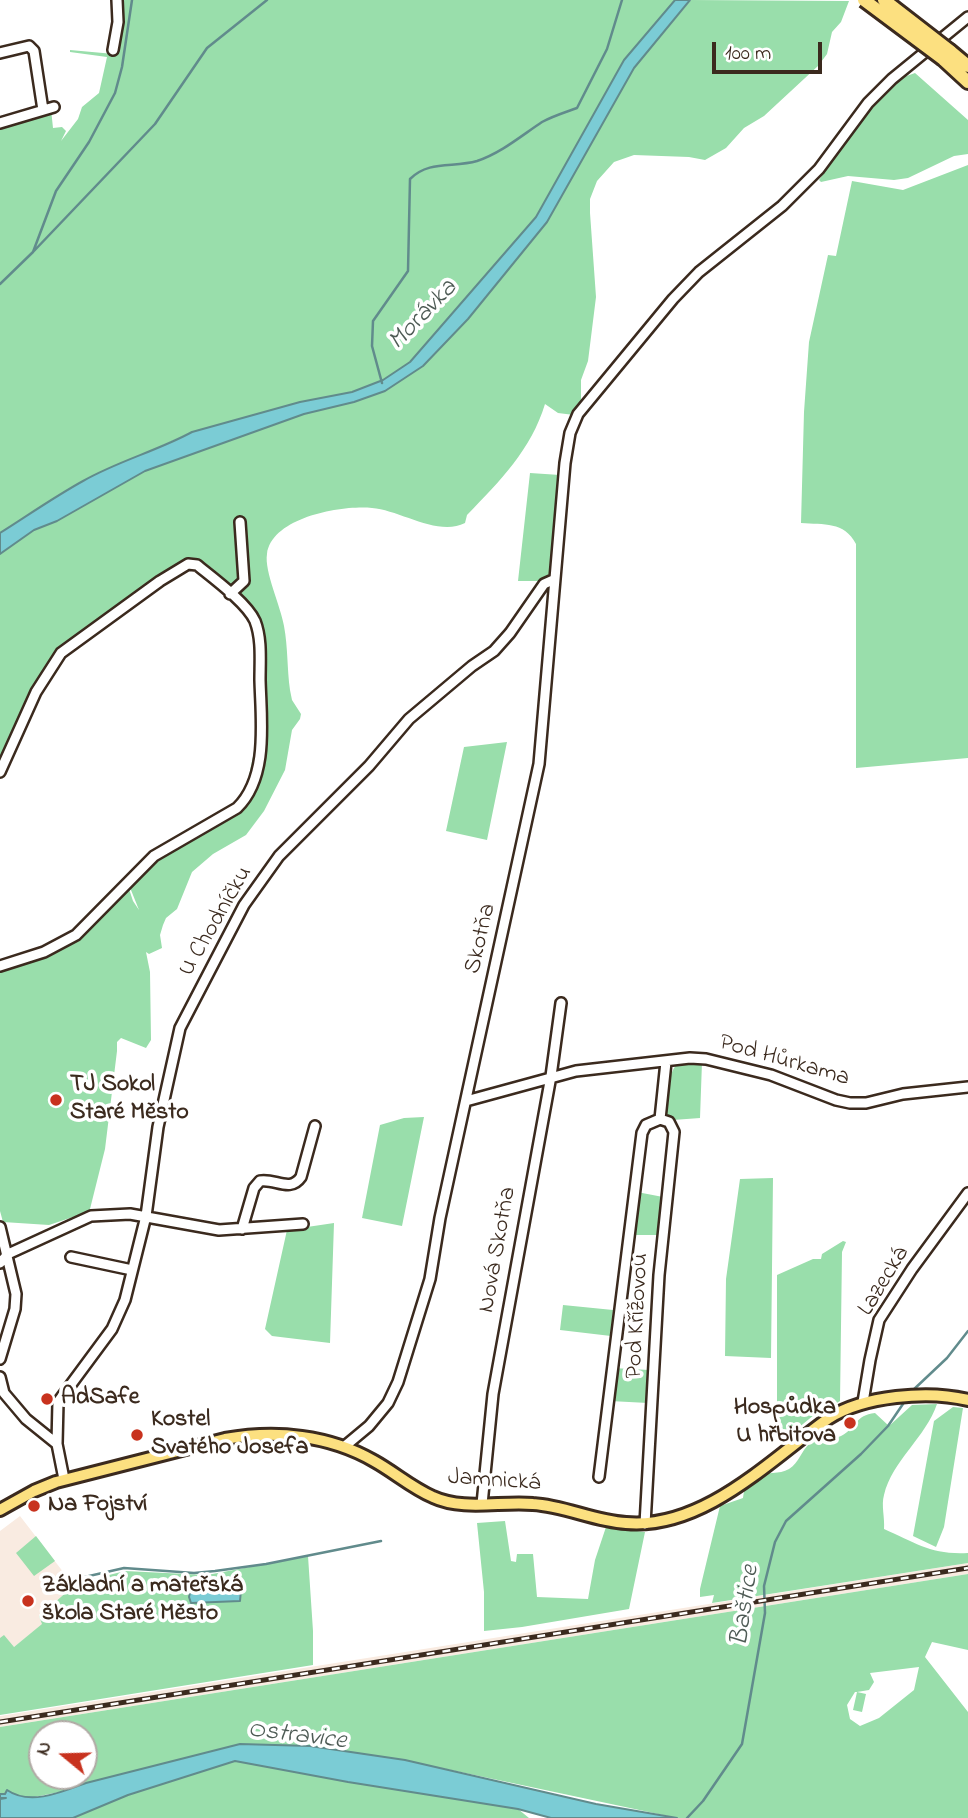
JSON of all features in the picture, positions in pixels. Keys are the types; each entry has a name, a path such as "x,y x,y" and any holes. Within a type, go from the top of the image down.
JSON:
{"highway":[{"path":"864,0 946,55 968,66"},
{"path":"884,0 946,55 968,82"}],"main road":[{"name":"Jamnická","path":"0,1510 41,1487 64,1479 190,1447 249,1435 282,1434 345,1446 375,1461 437,1500 482,1504 535,1504 608,1521 645,1524 679,1518 710,1503 829,1418 863,1402 903,1397 968,1400"}],"street":[{"path":"113,50 118,22 117,0"},
{"name":"Skotňa","path":"345,1446 369,1426 387,1403 398,1382 430,1279 440,1218 539,764 565,463 570,433 578,414 673,299 699,272 790,199 819,169 868,103 892,79 968,17"},
{"path":"0,53 29,46 34,51 43,110"},
{"path":"0,123 54,107"},
{"path":"230,594 244,581 240,522"},
{"path":"0,772 36,692 65,649 160,580 188,564 197,565 254,618 259,642 261,749 250,791 244,801 237,808 154,856 76,935 44,952 0,966"},
{"name":"U Chodníčku","path":"57,1444 58,1402 112,1329 125,1300 146,1216 158,1127 180,1028 244,905 279,856 369,766 409,719 494,651 544,584 553,580"},
{"name":"Nová Skotňa","path":"482,1504 493,1394 551,1076 561,1003"},
{"name":"Pod Hůrkama","path":"466,1101 576,1071 690,1058 706,1059 771,1075 836,1100 850,1102 866,1103 903,1094 968,1087"},
{"path":"660,1119 666,1062"},
{"name":"Pod Křížovou","path":"599,1477 642,1133 646,1125 660,1119 669,1122 674,1132 660,1275 645,1524"},
{"path":"242,1229 254,1188 260,1181 290,1186 296,1184 315,1126"},
{"name":"Lazecká","path":"863,1402 879,1320 912,1269 968,1193"},
{"path":"0,1263 8,1254 91,1216 130,1214 219,1230 303,1224"},
{"path":"0,1227 16,1294 15,1309 0,1359"},
{"path":"71,1257 132,1270"},
{"path":"0,1382 5,1393 26,1419 57,1444 64,1479"}],"shaded area":[{"name":"Základní a mateřská škola Staré Město","path":"20,1516 74,1586 39,1615 43,1624 0,1658 0,1531"},
{"path":"968,1563 968,1574 44,1720 28,1720 28,1723 0,1727 0,1716"}],"green space":[{"path":"121,0 675,0 624,60 536,217 410,362 383,380 352,392 300,402 192,432 83,481 0,533 0,124 51,109 53,128 62,127 66,131 61,141 78,119 82,107 99,93 107,57 70,50 114,54 122,26"},
{"path":"691,0 849,1 841,22 832,32 827,54 818,66 764,116 744,128 726,148 705,160 634,155 614,162 597,181 590,199 596,297 588,361 581,380 581,401 574,415 558,413 545,404 523,450 467,515 465,523 443,527 372,508 344,509 327,511 295,522 272,541 267,554 268,570 284,626 292,700 301,714 292,730 285,770 264,811 246,835 213,854 192,872 177,909 166,918 163,925 160,935 162,948 149,954 146,952 150,972 151,1040 146,1048 121,1038 117,1042 105,1149 90,1209 49,1225 3,1222 0,1211 0,969 73,940 128,886 139,910 129,885 163,848 227,809 246,790 257,737 254,629 248,613 190,560 48,665 0,759 0,554 34,530 57,521 145,471 304,414 354,402 385,391 423,366 468,319 547,222 634,68"},
{"path":"915,73 968,120 968,154 954,156 908,178 894,180 848,176 821,182 819,180 862,118 901,78"},
{"path":"968,165 968,758 856,768 856,544 846,531 839,528 825,524 801,523 809,342 828,255 836,256 852,181 903,190"},
{"path":"530,473 560,475 550,575 539,581 518,581"},
{"path":"507,742 487,840 446,831 464,747"},
{"path":"702,1062 700,1118 673,1120 667,1114 667,1102 669,1081 674,1069 677,1064"},
{"path":"424,1117 402,1226 362,1218 380,1125 404,1118"},
{"path":"773,1178 771,1358 725,1356 726,1279 740,1179"},
{"path":"637,1192 663,1197 657,1235 631,1235"},
{"path":"334,1223 330,1343 272,1336 265,1329 287,1230"},
{"path":"843,1241 846,1242 842,1252 840,1401 832,1406 824,1401 814,1410 814,1415 787,1437 784,1434 777,1439 777,1275 813,1259 821,1259 822,1254"},
{"path":"563,1305 613,1310 611,1336 560,1330"},
{"path":"613,1368 649,1370 648,1403 610,1401"},
{"path":"937,1404 888,1483 883,1499 884,1529 934,1550 968,1553 968,1563 712,1603 714,1595 700,1597 720,1506 743,1498 745,1488 751,1480 757,1476 789,1469 810,1443 841,1436 868,1414 875,1413 889,1426 912,1405"},
{"path":"953,1407 963,1408 944,1527 936,1547 913,1536 934,1421"},
{"path":"505,1521 511,1561 516,1562 517,1554 533,1554 537,1597 588,1599 595,1560 606,1527 645,1532 629,1609 484,1631 484,1592 477,1523"},
{"path":"36,1536 55,1561 34,1576 16,1553"},
{"path":"308,1556 313,1665 0,1715 0,1638 4,1635 14,1647 42,1624 39,1616 77,1583 125,1571 207,1575"},
{"path":"968,1574 968,1650 932,1642 925,1657 968,1712 968,1818 677,1818 399,1759 310,1746 240,1744 98,1781 98,1720 44,1720","holes":["919,1667 914,1690 879,1718 860,1726 850,1719 847,1705 855,1692 869,1690 874,1682 870,1673"]},
{"path":"857,1692 866,1694 862,1712 853,1710"},
{"path":"28,1723 28,1790 67,1790 30,1798 10,1793 0,1794 0,1727"},
{"path":"235,1761 518,1809 529,1818 73,1818 128,1795"}],"water":[{"path":"675,0 690,0 634,68 547,222 468,319 423,366 385,391 354,402 304,414 145,471 57,521 34,530 0,554 0,533 96,474 192,432 300,402 352,392 383,380 410,362 536,217 624,60"},
{"path":"236,1581 241,1590 240,1601 191,1603 191,1588 203,1584"},
{"path":"240,1744 310,1746 405,1760 596,1804 677,1818 551,1818 518,1809 235,1761 128,1795 73,1818 0,1818 0,1799 6,1798 0,1798 0,1794 5,1794 7,1790 26,1797 46,1796 67,1790 98,1790 98,1780"}],"waterway":[{"path":"0,284 33,252 56,191 89,142 115,93 122,67 132,0"},
{"path":"33,252 155,124 207,48 267,0"},
{"name":"Morávka","path":"382,383 372,346 373,321 408,271 410,179 425,169 486,158 542,122 577,108 607,49 622,0"},
{"name":"Baštice","path":"911,1392 947,1358 968,1331"},
{"name":"Baštice","path":"687,1818 703,1801 742,1744 765,1613 764,1586 775,1542 786,1521 861,1454 888,1426 905,1401"},
{"path":"76,1579 124,1568 194,1573 215,1571 266,1564 381,1541"}],"railway":[{"path":"0,1722 968,1568"}],"place":[{"name":"TJ Sokol Staré Město","path":"56,1100"},
{"name":"AdSafe","path":"47,1399"},
{"name":"Hospůdka U hřbitova","path":"850,1423"},
{"name":"Kostel Svatého Josefa","path":"137,1435"},
{"name":"Na Fojství","path":"34,1506"},
{"name":"Základní a mateřská škola Staré Město","path":"28,1601"}],"water label":[{"name":"Ostravice","path":"297,1737"}]}
